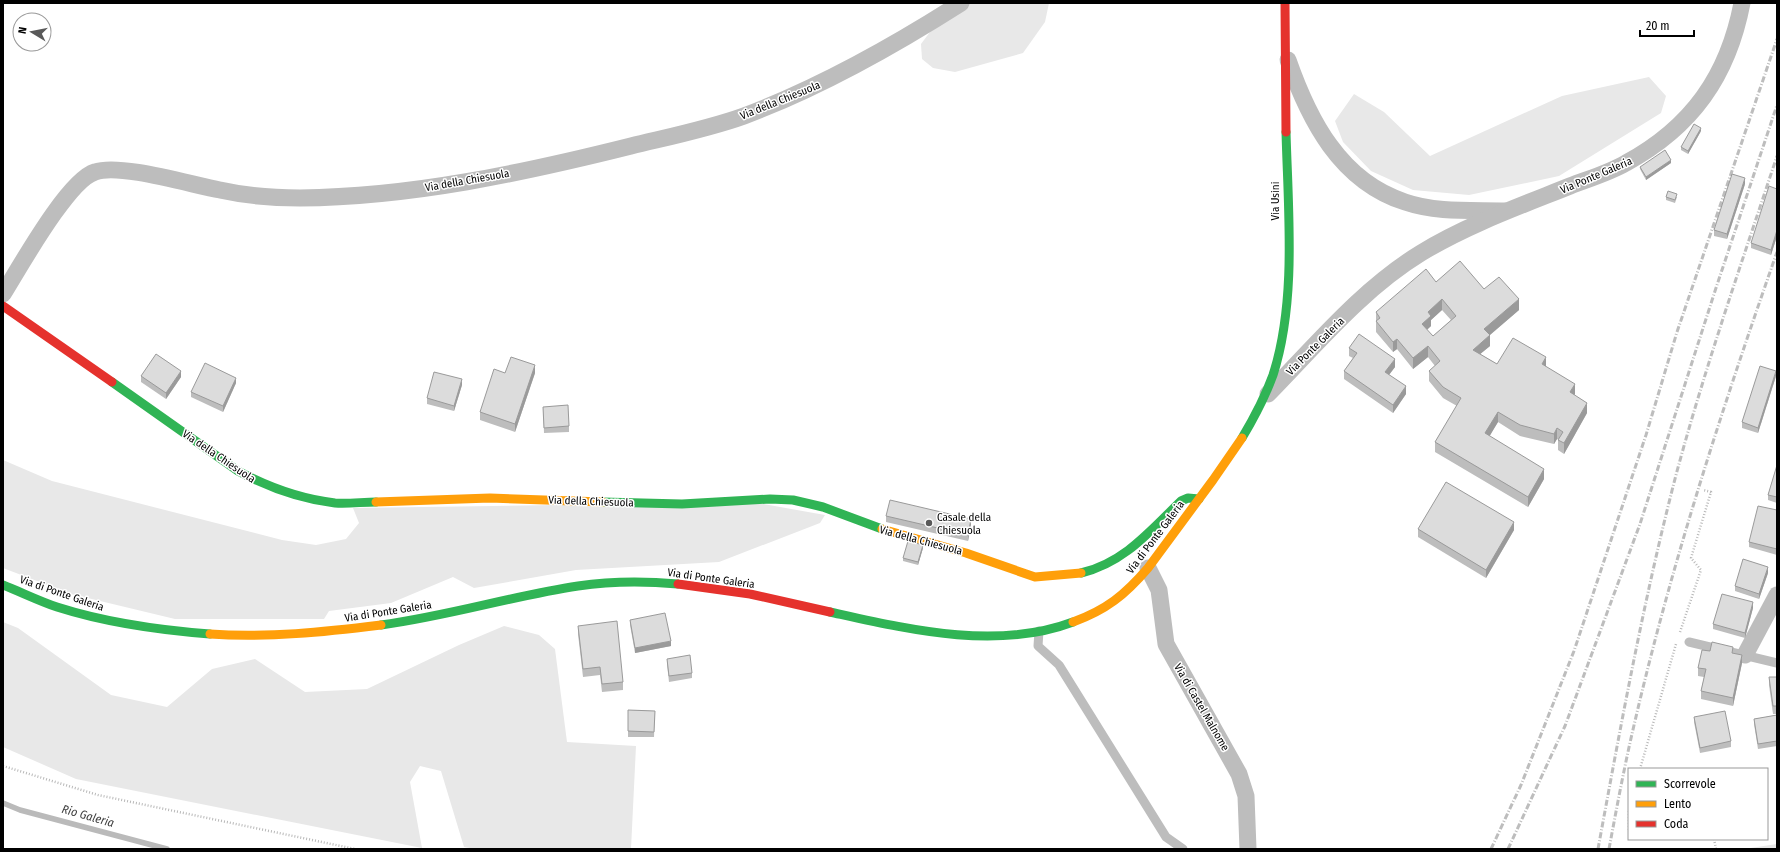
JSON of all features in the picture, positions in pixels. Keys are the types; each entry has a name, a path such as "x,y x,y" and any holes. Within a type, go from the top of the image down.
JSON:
{"main road":[{"name":"Via Usini","path":"1265,397 1278,354 1286,305 1288,271 1284,49 1285,3"},
{"name":"Via della Chiesuola","path":"3,306 238,471 273,489 319,501 349,504 490,498 682,504 788,500 823,507 871,526 966,553 1022,574 1047,577 1078,574 1109,563 1126,553 1181,501 1188,498 1199,498"},
{"name":"Via di Ponte Galeria","path":"3,584 50,603 90,616 138,627 185,633 274,634 353,629 449,613 580,586 623,582 690,585 767,598 862,620 956,634 1039,631 1076,622 1099,611 1122,596 1148,568 1235,448 1265,397"}],"street":[{"name":"Via della Chiesuola","path":"3,294 71,190 87,175 96,171 113,170 146,174 240,194 281,198 301,198 401,191 535,169 689,132 741,117 832,78 895,44 961,3"},
{"name":"Via Ponte Galeria","path":"1265,397 1361,300 1394,272 1432,247 1509,211 1625,164 1644,153 1675,129 1700,102 1719,74 1732,42 1742,3"},
{"name":"Via Ponte Galeria","path":"1284,49 1303,99 1317,127 1339,158 1367,182 1391,196 1420,206 1436,209 1509,211"},
{"name":"Via di Castel Malnome","path":"1148,568 1159,590 1166,644 1239,774 1246,796 1248,849"},
{"path":"1745,656 1777,595"}],"lane":[{"path":"1039,631 1038,646 1059,665 1166,837 1183,849"},
{"path":"1689,642 1777,663"}],"path":[{"path":"1640,768 1672,655 1701,570 1691,558 1710,492 1703,490"},
{"path":"3,766 98,794 355,849"}],"shaded area":[{"path":"970,3 1049,3 1045,22 1023,53 955,72 933,68 922,59 921,44 936,24"},
{"path":"1649,77 1666,96 1661,113 1559,176 1469,195 1413,190 1371,171 1343,142 1335,121 1354,94 1384,112 1430,156 1562,96"},
{"path":"3,460 52,481 282,540 316,545 346,539 359,523 353,508 752,502 825,515 820,523 719,562 576,570 474,588 453,577 391,603 329,611 324,619 175,619 71,594 3,568"},
{"path":"3,622 18,628 111,695 167,707 212,669 255,659 305,692 367,689 459,645 504,626 539,635 555,649 567,742 636,746 631,849 475,849 464,847 441,771 420,766 410,782 422,848 76,779 3,747"},
{"path":"1777,844 1777,849 1744,849"}],"building":[{"path":"1694,124 1701,128 1688,151 1681,147"},
{"path":"1665,150 1671,160 1646,177 1640,167"},
{"path":"1732,174 1745,178 1727,234 1714,230"},
{"path":"1769,186 1777,189 1777,230 1771,250 1751,243"},
{"path":"1668,191 1677,194 1675,200 1666,197"},
{"path":"1460,261 1484,289 1499,277 1519,299 1484,329 1490,335 1473,350 1497,364 1513,338 1546,357 1542,364 1575,384 1570,392 1587,403 1564,443 1558,440 1563,432 1557,428 1554,434 1520,425 1498,412 1485,433 1544,469 1528,497 1435,442 1461,398 1443,387 1429,371 1440,361 1428,346 1413,358 1397,339 1393,342 1376,321 1380,318 1376,312 1426,269 1436,282","holes":["1442,299 1456,316 1433,336 1422,324 1431,316 1428,312"]},
{"path":"1359,334 1395,359 1385,372 1406,386 1393,405 1344,371 1357,353 1349,348"},
{"path":"156,354 181,371 166,393 141,376"},
{"path":"511,357 535,365 515,424 480,412 494,369 505,373"},
{"path":"205,363 236,378 223,406 191,392"},
{"path":"1760,366 1776,371 1758,428 1742,422"},
{"path":"434,372 462,379 454,406 427,398"},
{"path":"568,405 569,426 544,428 543,407"},
{"path":"1777,465 1777,497 1768,495"},
{"path":"1446,482 1514,522 1486,570 1418,529"},
{"name":"Casale della Chiesuola","path":"890,500 971,519 968,535 886,516"},
{"path":"1758,506 1777,510 1777,549 1749,542"},
{"path":"908,541 923,545 918,562 903,558"},
{"path":"1743,559 1768,567 1759,594 1735,586"},
{"path":"1722,594 1753,602 1745,633 1713,624"},
{"path":"665,613 671,641 635,648 630,620"},
{"path":"617,621 623,682 602,684 600,667 583,669 578,626"},
{"path":"1712,642 1733,647 1732,653 1742,655 1733,698 1701,691 1706,669 1698,668 1702,650 1710,651"},
{"path":"690,655 692,673 669,676 667,659"},
{"path":"1769,677 1777,677 1777,706 1773,706"},
{"path":"628,710 655,711 654,732 628,731"},
{"path":"1725,711 1731,741 1700,748 1694,717"},
{"path":"1777,715 1777,741 1758,744 1754,719"}],"waterway":[{"name":"Rio Galeria","path":"3,803 20,810 167,849"}],"railway":[{"path":"1491,849 1521,785 1574,651 1646,435 1677,332 1777,39"},
{"path":"1508,849 1565,726 1640,524 1777,105"},
{"path":"1598,849 1624,708 1664,521 1687,435 1711,355 1777,156"},
{"path":"1609,849 1631,737 1665,602 1718,426 1777,252"}],"traffic: fast":[{"path":"1242,438 1259,407 1273,375 1281,346 1288,286 1289,255 1286,132"},
{"path":"112,382 238,471 261,482 285,492 310,499 335,503 376,502"},
{"path":"1081,573 1110,562 1123,554 1147,534 1181,501 1188,498 1199,499"},
{"path":"603,502 682,504 770,499 793,500 823,507 882,529"},
{"path":"381,625 431,617 529,595 578,586 628,582 678,584"},
{"path":"3,585 50,605 114,622 152,628 210,634"},
{"path":"830,612 920,630 983,636 1013,635 1044,631 1073,622"}],"traffic: slow":[{"path":"1073,622 1105,607 1123,594 1140,578 1213,480 1242,438"},
{"path":"376,502 490,498 603,502"},
{"path":"882,529 966,553 1035,577 1081,573"},
{"path":"210,634 274,635 381,625"}],"traffic: jam":[{"path":"1285,3 1286,132"},
{"path":"3,306 112,382"},
{"path":"678,584 750,594 830,612"}],"place":[{"name":"Casale della Chiesuola","path":"929,523"}]}
